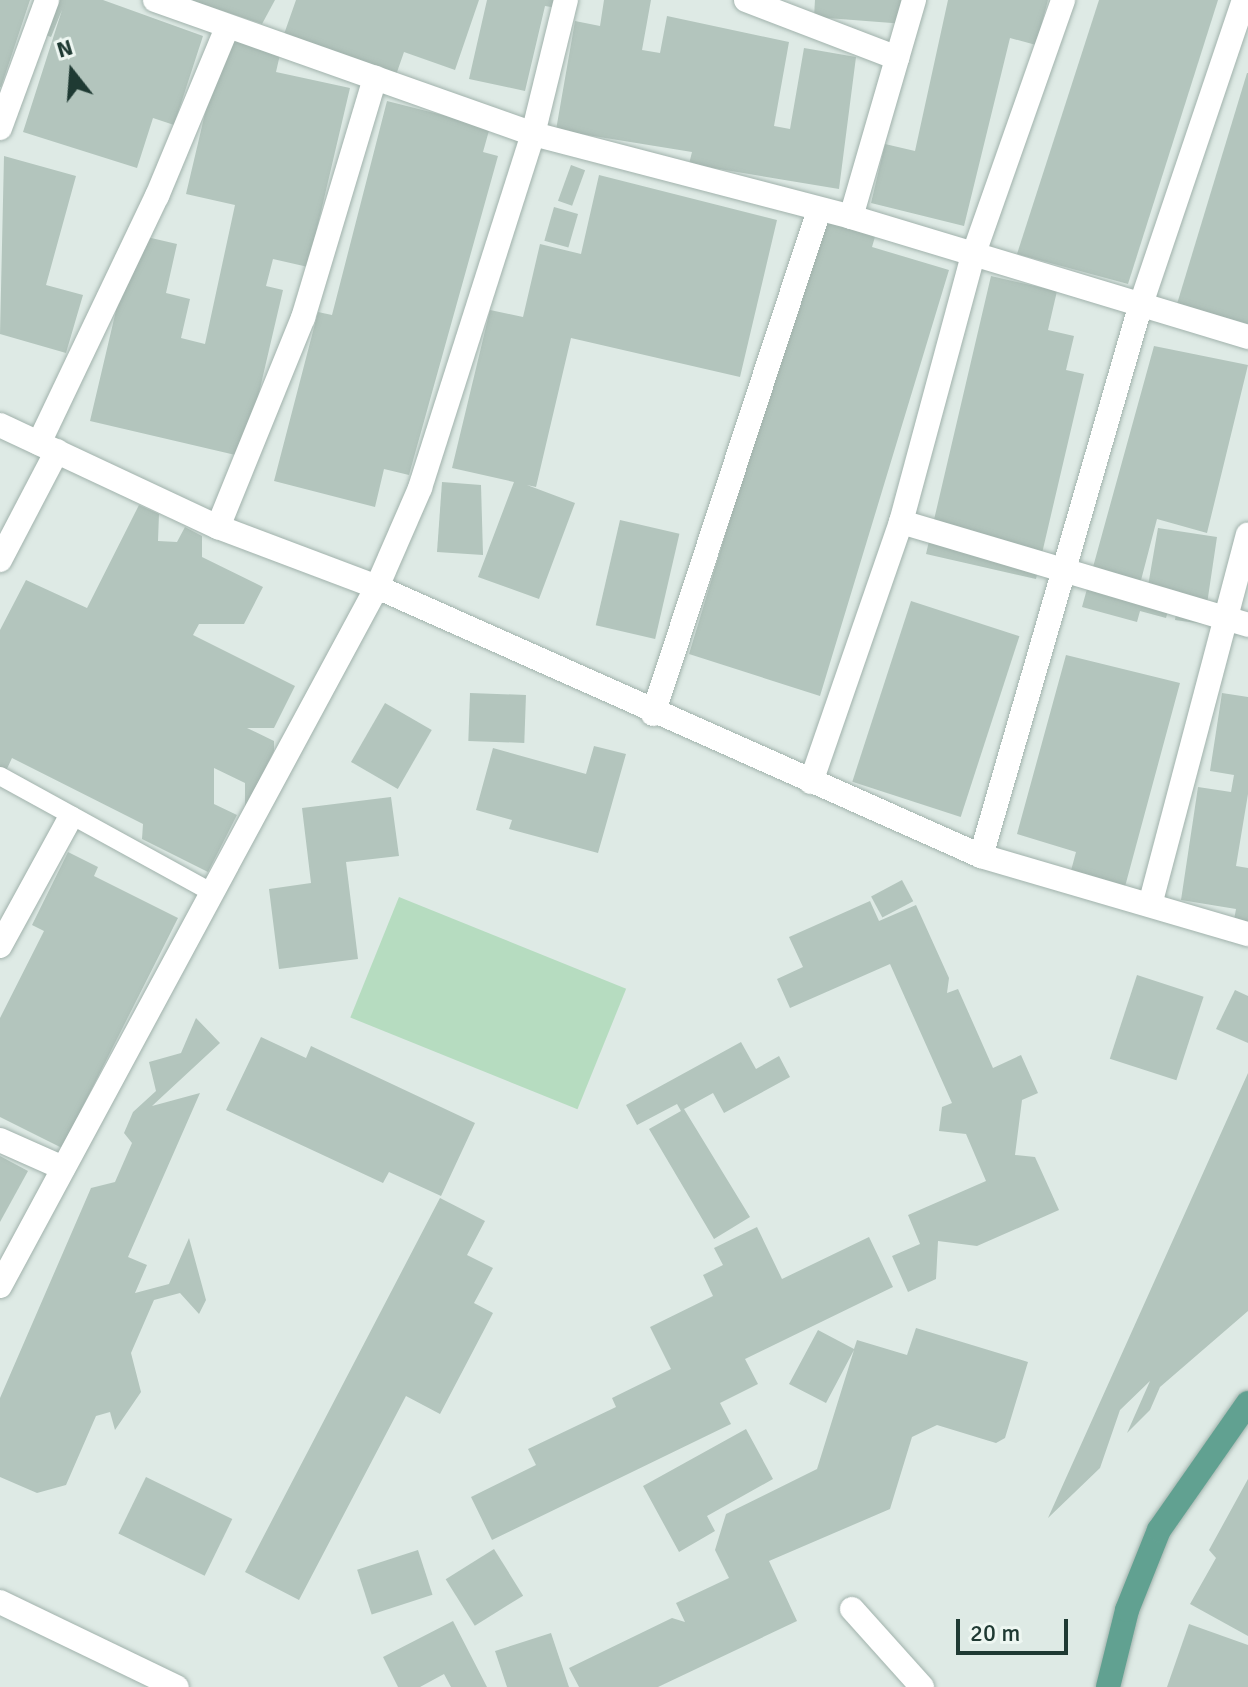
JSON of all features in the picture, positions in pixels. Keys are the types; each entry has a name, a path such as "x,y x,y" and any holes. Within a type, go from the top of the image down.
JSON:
{"main road":[{"path":"1108,1687 1127,1610 1159,1530 1248,1403"}],"street":[{"path":"0,128 47,0"},
{"path":"155,0 533,134 851,217 1140,307 1248,337"},
{"path":"0,1286 209,891 377,587 420,488 533,134 566,0"},
{"path":"746,0 897,58"},
{"path":"851,217 914,0"},
{"path":"811,782 901,522 973,256 1063,0"},
{"path":"981,856 1066,574 1140,307 1244,0"},
{"path":"0,560 227,28"},
{"path":"218,527 303,318 375,78"},
{"path":"653,714 819,210"},
{"path":"0,425 218,527 377,587 653,714 981,856 1151,901 1248,934"},
{"path":"901,522 1236,623"},
{"path":"1151,901 1236,623 1248,535"},
{"path":"0,946 70,818"},
{"path":"0,1140 63,1168"},
{"path":"0,1602 177,1687"},
{"path":"852,1609 922,1687"}],"lane":[{"path":"0,776 70,818 209,891"}],"green space":[{"path":"399,897 626,989 577,1109 350,1018"}],"building":[{"path":"0,0 30,0 1,87 0,87"},
{"path":"41,0 103,0 203,36 174,125 153,118 137,168 23,132 62,10 51,37 30,29"},
{"path":"193,0 275,0 262,24 193,1"},
{"path":"296,0 479,0 455,70 404,52 396,75 283,37"},
{"path":"487,0 558,0 557,8 545,6 525,91 469,79"},
{"path":"604,0 651,0 642,50 660,53 667,16 789,42 774,126 790,129 804,48 856,57 839,189 689,164 692,152 556,130 575,21 600,26"},
{"path":"815,0 907,0 905,24 814,17"},
{"path":"948,0 1048,0 1036,45 1010,38 964,226 871,203 885,144 915,151"},
{"path":"1099,0 1218,0 1128,284 1017,254"},
{"path":"223,37 281,50 276,72 350,88 308,267 273,259 266,286 283,290 244,457 90,421 134,234 177,244 166,293 190,299 181,338 205,344 235,205 186,194"},
{"path":"1248,73 1248,324 1177,304"},
{"path":"387,101 490,127 483,152 498,156 409,475 384,469 375,507 274,481 318,312 332,315"},
{"path":"4,156 76,176 46,285 83,295 66,353 0,334"},
{"path":"571,165 585,170 572,206 558,201"},
{"path":"599,175 777,220 740,377 571,338 536,487 527,485 575,503 539,599 478,577 514,482 452,468 490,310 523,317 540,244 581,254"},
{"path":"554,207 578,214 568,248 544,241"},
{"path":"822,216 877,230 872,247 949,270 820,696 689,654"},
{"path":"991,276 1057,291 1048,330 1074,336 1066,370 1084,374 1036,579 926,554"},
{"path":"1154,346 1248,365 1207,533 1157,519 1140,584 1148,586 1158,528 1217,537 1204,624 1175,620 1179,592 1157,588 1173,593 1166,618 1140,611 1137,622 1082,607"},
{"path":"442,482 481,485 483,555 437,552"},
{"path":"139,505 159,514 158,541 177,542 185,527 202,536 202,557 263,587 244,624 199,624 193,635 295,686 274,728 247,728 274,741 274,751 245,809 245,783 214,768 214,804 237,815 208,872 142,839 143,824 12,758 6,771 0,768 0,630 26,580 87,608"},
{"path":"620,520 679,534 655,639 596,625"},
{"path":"911,601 1019,636 961,817 852,782"},
{"path":"1066,655 1180,683 1123,894 1069,878 1076,852 1017,834"},
{"path":"470,693 526,695 524,743 468,741"},
{"path":"1222,693 1248,697 1248,794 1236,866 1248,868 1248,945 1230,942 1236,909 1181,900 1198,787 1231,792 1234,775 1210,771"},
{"path":"385,703 432,730 398,789 351,762"},
{"path":"594,746 626,754 598,853 509,829 512,820 476,810 493,748 586,774"},
{"path":"391,797 399,856 346,862 358,959 279,969 269,889 311,883 302,808"},
{"path":"68,852 98,867 94,876 178,918 62,1148 0,1117 0,1018 44,931 32,925"},
{"path":"902,880 913,901 882,918 871,896"},
{"path":"870,901 879,921 916,905 949,978 947,993 958,989 993,1068 1021,1055 1038,1093 1022,1100 1015,1155 1035,1157 1059,1210 977,1246 938,1241 936,1279 908,1292 892,1256 920,1244 908,1215 986,1181 966,1134 939,1131 942,1107 952,1103 890,964 790,1008 777,979 803,967 789,937"},
{"path":"1137,975 1204,997 1176,1080 1110,1059"},
{"path":"1235,990 1248,996 1248,1043 1216,1029"},
{"path":"196,1018 220,1043 152,1106 200,1093 128,1257 147,1265 135,1293 169,1284 189,1238 206,1300 199,1314 180,1293 154,1300 131,1353 141,1392 115,1430 110,1412 96,1416 66,1485 37,1493 0,1477 0,1398 91,1188 115,1182 132,1143 124,1133 133,1112 156,1091 149,1062 181,1053"},
{"path":"261,1037 306,1058 311,1046 475,1123 441,1196 389,1172 383,1183 226,1110"},
{"path":"741,1042 756,1069 779,1056 790,1077 724,1113 713,1093 684,1109 750,1217 714,1239 649,1129 681,1111 677,1104 637,1125 626,1105"},
{"path":"1248,1073 1248,1311 1160,1387 1150,1410 1127,1433 1150,1381 1120,1410 1100,1468 1048,1518"},
{"path":"0,1156 28,1171 0,1222"},
{"path":"440,1198 485,1221 467,1255 493,1268 474,1303 493,1313 440,1414 406,1396 299,1600 245,1572"},
{"path":"757,1227 782,1279 869,1237 893,1287 745,1359 758,1384 720,1403 731,1424 492,1540 471,1497 536,1465 528,1449 616,1407 612,1398 671,1369 650,1327 713,1296 703,1275 723,1265 714,1248"},
{"path":"916,1328 1028,1362 1005,1438 996,1443 937,1425 912,1437 890,1509 769,1561 797,1621 658,1687 579,1687 569,1668 672,1618 685,1622 676,1603 729,1578 715,1550 726,1514 817,1469 854,1350 826,1403 789,1384 818,1330 854,1349 857,1340 907,1355"},
{"path":"746,1429 773,1479 707,1516 715,1531 679,1552 643,1486"},
{"path":"146,1477 232,1519 205,1576 118,1534"},
{"path":"1248,1479 1248,1636 1190,1604 1216,1558 1209,1550"},
{"path":"494,1549 523,1596 475,1626 446,1579"},
{"path":"418,1550 433,1595 372,1614 357,1570"},
{"path":"453,1621 487,1687 451,1687 444,1674 420,1687 398,1687 383,1657"},
{"path":"1189,1624 1248,1645 1248,1687 1167,1687"},
{"path":"551,1633 569,1687 507,1687 495,1651"}]}
